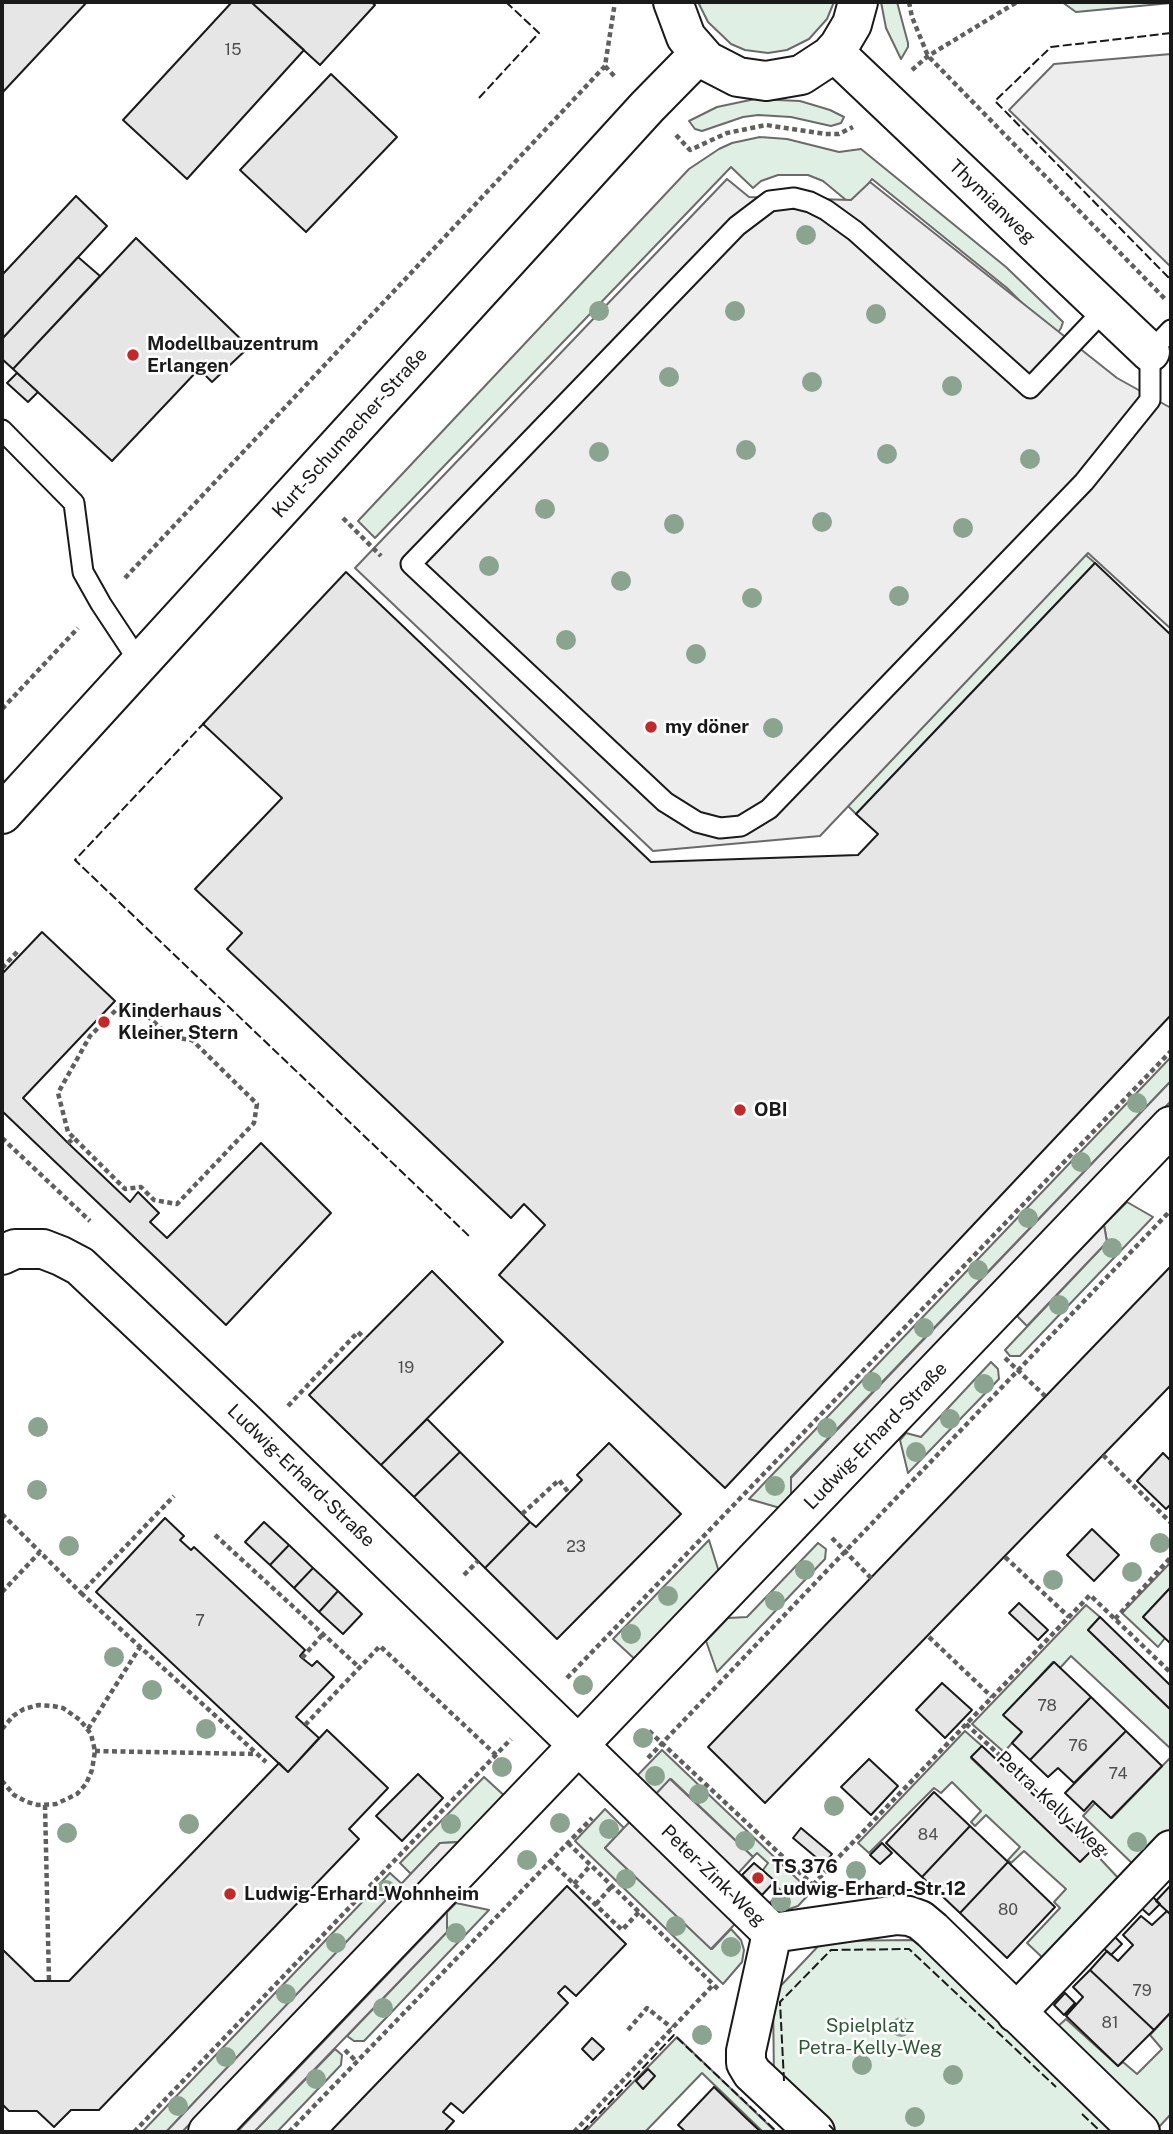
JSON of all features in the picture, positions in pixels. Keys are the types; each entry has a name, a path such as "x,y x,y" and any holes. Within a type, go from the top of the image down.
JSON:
{"street":[{"path":"673,2 682,30 699,54 721,70 738,77 766,81 801,75 819,65 834,52 852,24 858,2"},
{"name":"Thymianweg","path":"834,52 1105,309 1161,341"},
{"name":"Kurt-Schumacher-Straße","path":"2,814 647,107 699,54"},
{"name":"Ludwig-Erhard-Straße","path":"208,2132 1171,1126"},
{"name":"Ludwig-Erhard-Straße","path":"2,1255 15,1249 43,1249 80,1266 580,1745"},
{"name":"Peter-Zink-Weg","path":"580,1745 772,1933 746,2051 746,2063 752,2073 815,2132"},
{"path":"1016,2013 1171,1850"},
{"path":"772,1933 897,1915 909,1916 932,1930 1140,2132"}],"lane":[{"path":"1105,309 1030,388 855,231 810,202 780,198 759,208 737,226 411,564 648,786 684,816 709,826 741,826 761,816 1084,482 1150,400 1161,341"},
{"path":"2,430 74,503 83,572 140,663"}],"path":[{"path":"2,709 605,66 615,2"},
{"path":"909,2 912,17 928,56 1171,306"},
{"path":"928,56 1017,2"},
{"path":"343,518 397,573 411,564"},
{"path":"2,968 19,951"},
{"path":"122,1004 141,1010 170,1037 192,1040 257,1104 254,1123 177,1205 154,1200 141,1187 125,1189 74,1138 68,1132 58,1093 90,1036 122,1004"},
{"path":"134,2132 1171,1051"},
{"path":"68,1143 74,1138"},
{"path":"289,2132 1171,1211"},
{"path":"977,1331 1045,1396"},
{"path":"286,1408 358,1332 365,1339"},
{"path":"1103,1455 1171,1523"},
{"path":"522,1514 559,1480 569,1493"},
{"path":"81,1593 174,1496"},
{"path":"804,1510 872,1579"},
{"path":"2,1514 81,1593 266,1762"},
{"path":"215,1535 360,1668"},
{"path":"2,1592 40,1552"},
{"path":"1005,1557 1069,1617"},
{"path":"1115,1619 1171,1557"},
{"path":"464,1575 478,1561"},
{"path":"833,1863 1046,1637 1090,1595 1171,1673"},
{"path":"302,1658 322,1635"},
{"path":"929,1637 992,1697"},
{"path":"305,1725 380,1646 496,1755"},
{"path":"88,1729 141,1647"},
{"path":"580,1665 813,1885"},
{"path":"2,1729 18,1712 33,1706 53,1706 73,1714 88,1729 95,1751 93,1770 81,1790 62,1802 45,1805 27,1802 14,1795 2,1781"},
{"path":"2,1715 8,1721"},
{"name":"Petra-Kelly-Weg","path":"966,1724 1139,1884"},
{"path":"95,1751 257,1754"},
{"path":"45,1805 49,1981"},
{"path":"568,1843 753,2021"},
{"path":"550,1861 622,1930 639,1912"},
{"path":"574,1884 591,1865"},
{"path":"596,1904 612,1886"},
{"path":"574,2132 713,1984"},
{"path":"628,2030 647,2008 672,2028"}],"green space":[{"path":"698,2 834,2 827,19 809,39 787,50 768,53 745,50 731,44 708,22"},
{"path":"881,2 897,2 908,43 901,59 886,28"},
{"path":"1062,2 1171,2 1171,3 1076,12"},
{"path":"755,99 800,101 844,117 841,123 831,126 791,117 758,115 743,117 702,131 695,129 689,121 717,107"},
{"path":"760,137 787,139 839,152 861,149 1006,267 1063,322 1061,328 1057,334 1007,288 872,179 852,205 823,181 808,175 778,175 761,181 753,188 731,167 375,538 358,521 689,169 732,143"},
{"path":"1072,543 1095,563 856,814 848,806"},
{"path":"1171,1057 1171,1081 791,1477 791,1497 780,1508 749,1499"},
{"path":"1127,1202 1153,1217 1020,1356 1010,1356 1005,1350 1107,1242 1104,1225"},
{"path":"991,1362 998,1369 999,1379 908,1473 900,1440 906,1433 921,1437"},
{"path":"709,1540 719,1572 640,1664 613,1639"},
{"path":"818,1543 826,1549 825,1559 717,1672 706,1641 728,1618 747,1617"},
{"path":"1171,1562 1171,1587 1143,1617 1165,1638 1158,1647 1122,1613"},
{"path":"1086,1605 1100,1617 1088,1630 1171,1710 1171,1749 1071,1656 1060,1668 1053,1662 1004,1715 1022,1732 1004,1752 972,1724"},
{"path":"965,1731 982,1746 971,1758 1080,1861 1092,1850 1121,1881 1045,1960 1027,1943 1060,1908 1054,1902 1066,1889 1024,1851 1011,1863 1008,1860 1020,1847 986,1815 975,1826 971,1822 981,1811 952,1782 941,1793 934,1788 869,1853 858,1843"},
{"path":"662,1750 811,1892 798,1906 780,1912 765,1908 781,1891 763,1870 768,1863 757,1853 753,1857 671,1779 651,1799 632,1781"},
{"path":"1171,1757 1171,1830 1136,1867 1083,1816 1095,1803 1112,1818"},
{"path":"484,1777 509,1800 461,1842 440,1843 411,1874 400,1863"},
{"path":"605,1809 624,1828 605,1848 712,1949 731,1929 741,1940 744,1950 742,1962 723,1984 575,1841"},
{"path":"390,1873 402,1884 166,2132 142,2132"},
{"path":"456,1903 489,1910 364,2041 354,2041 347,2036 447,1932 447,1912"},
{"name":"Spielplatz Petra-Kelly-Weg","path":"914,1940 1114,2132 825,2132 774,2083 773,1994 823,1941"},
{"path":"1171,2012 1171,2114 1159,2127 1056,2028 1066,2019 1118,2066 1123,2062 1137,2074 1162,2049 1150,2035"},
{"path":"677,2037 776,2132 763,2132 702,2073 645,2132 585,2132"},
{"path":"335,2049 342,2055 341,2065 277,2132 254,2132"}],"shaded area":[{"path":"1171,54 1171,267 1009,110 1054,64"},
{"path":"727,179 749,197 851,200 870,182 1117,378 1171,408 1171,629 1088,553 820,836 653,851 355,568"},
{"path":"1171,1081 1171,1101 791,1497 791,1478"},
{"path":"1104,1225 1107,1242 1027,1326 1017,1316"},
{"path":"670,1779 753,1857 732,1880 756,1902 711,1949 605,1848"},
{"path":"461,1842 182,2132 166,2132 440,1843"},
{"path":"447,1912 447,1932 254,2132 237,2132"}],"building":[{"path":"2,2 87,2 2,93"},
{"path":"232,2 251,2 304,50 187,179 123,120"},
{"path":"251,2 371,2 375,5 320,65"},
{"path":"331,74 397,137 306,232 240,170"},
{"path":"76,196 107,226 2,339 2,275"},
{"name":"Modellbauzentrum Erlangen","path":"136,238 249,347 212,382 199,369 112,461 13,369"},
{"path":"78,257 100,276 13,369 2,359 2,339"},
{"path":"17,373 38,392 28,402 7,383"},
{"name":"OBI","path":"1095,563 1171,635 1171,1015 725,1488 499,1275 545,1225 524,1204 511,1218 227,949 242,933 195,889 282,798 203,724 346,572 651,862 858,855 878,834 856,814"},
{"path":"42,932 115,1001 23,1098 68,1143 130,1202 138,1192 159,1213 150,1222 167,1238 261,1143 331,1213 226,1325 2,1111 2,974"},
{"path":"1171,1266 1171,1385 765,1803 708,1747"},
{"path":"432,1271 503,1342 381,1465 309,1395"},
{"path":"427,1419 460,1452 414,1497 381,1465"},
{"path":"609,1443 681,1514 557,1639 485,1568 530,1522 536,1527 582,1480 577,1475"},
{"path":"460,1452 530,1522 485,1568 414,1497"},
{"path":"1163,1453 1171,1461 1171,1504 1166,1509 1137,1481"},
{"path":"165,1518 184,1536 180,1540 191,1550 194,1547 305,1650 300,1656 302,1658 312,1666 317,1661 334,1677 296,1717 319,1738 288,1772 96,1592"},
{"path":"264,1522 289,1545 270,1565 245,1542"},
{"path":"1092,1529 1119,1555 1094,1581 1067,1555"},
{"path":"289,1545 313,1568 294,1588 270,1565"},
{"path":"313,1568 338,1591 319,1612 294,1588"},
{"path":"1171,1587 1171,1644 1143,1617"},
{"path":"338,1591 362,1614 343,1634 319,1612"},
{"path":"1019,1603 1048,1630 1038,1640 1009,1613"},
{"path":"1100,1617 1171,1686 1171,1710 1088,1630"},
{"path":"1054,1662 1091,1697 1030,1760 1012,1743 1022,1732 1003,1715"},
{"path":"942,1683 972,1710 945,1738 916,1710"},
{"path":"1091,1697 1126,1731 1074,1783 1058,1768 1048,1777 1030,1760"},
{"name":"Ludwig-Erhard-Wohnheim","path":"327,1730 388,1788 349,1829 359,1839 99,2110 71,2110 54,2127 37,2111 9,2111 2,2104 2,1949 35,1981 69,1981 279,1763 288,1772"},
{"path":"1126,1731 1162,1766 1111,1818 1093,1801 1084,1811 1065,1793"},
{"path":"982,1746 1092,1850 1080,1862 971,1757"},
{"path":"869,1759 898,1786 871,1815 841,1787"},
{"path":"418,1774 443,1798 402,1841 376,1816"},
{"path":"934,1792 970,1826 922,1877 886,1843"},
{"path":"970,1826 1008,1862 960,1913 922,1877"},
{"path":"801,1828 832,1854 824,1864 793,1838"},
{"path":"882,1843 892,1853 880,1864 870,1855"},
{"path":"1008,1862 1055,1907 1007,1958 960,1913"},
{"name":"TS 376 Ludwig-Erhard-Str.12","path":"754,1863 775,1881 762,1895 742,1875"},
{"path":"1171,1885 1171,1915 1156,1901"},
{"path":"567,1886 626,1944 576,1996 565,1986 558,1993 568,2003 463,2113 451,2103 443,2112 454,2121 444,2132 330,2132"},
{"path":"1150,1894 1160,1904 1149,1915 1139,1906"},
{"path":"1167,1911 1171,1915 1171,2012 1154,2030 1090,1970 1107,1951 1118,1961 1133,1945 1123,1935 1141,1916 1152,1925"},
{"path":"1112,1934 1122,1944 1111,1955 1101,1946"},
{"path":"1090,1970 1154,2030 1118,2066 1066,2016 1083,1997 1073,1987"},
{"path":"1065,1993 1075,2003 1064,2015 1054,2005"},
{"path":"592,2038 604,2049 593,2060 582,2049"},
{"path":"648,2069 655,2076 643,2089 636,2081"},
{"path":"714,2087 761,2132 686,2132 678,2125"}],"fence":[{"path":"479,98 539,33 506,2"},
{"path":"1171,33 1051,47 995,101 1171,280"},
{"path":"205,722 75,860 469,1236"},
{"path":"784,2081 780,2002 831,1950 909,1949 1056,2087"},
{"path":"582,2132 674,2035 777,2132"},
{"path":"1082,2114 1101,2132"},
{"path":"829,2125 836,2132"}],"place":[{"name":"Modellbauzentrum Erlangen","path":"133,355"},
{"name":"my döner","path":"651,727"},
{"name":"Kinderhaus Kleiner Stern","path":"104,1022"},
{"name":"OBI","path":"740,1110"},
{"name":"TS 376 Ludwig-Erhard-Str.12","path":"758,1878"},
{"name":"Ludwig-Erhard-Wohnheim","path":"230,1894"}]}
